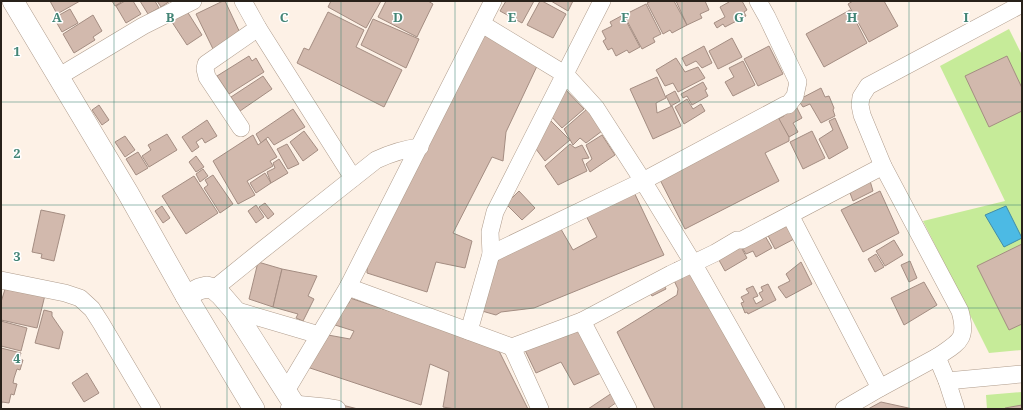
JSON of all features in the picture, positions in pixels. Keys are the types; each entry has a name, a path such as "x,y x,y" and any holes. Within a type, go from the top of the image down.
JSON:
{"street":[{"path":"13,1 128,193 186,296 254,409"},
{"path":"58,77 143,26 193,1"},
{"path":"243,1 258,28 353,178"},
{"path":"291,403 319,335 348,287 493,1"},
{"path":"469,331 491,254 490,232 495,212 602,1"},
{"path":"491,254 644,181 785,105 788,105 795,96 798,82 758,1"},
{"path":"844,409 937,357 960,341 963,333 963,322 960,311 883,166 862,115 860,105 861,97 868,86 1022,4"},
{"path":"482,24 566,74 596,108 644,181 693,263 776,409"},
{"path":"241,128 207,77 205,70 206,64 258,28"},
{"path":"214,289 376,160 405,149 420,147"},
{"path":"348,287 512,347 582,321 715,253 737,240 742,240 883,166"},
{"path":"790,215 880,388"},
{"path":"2,284 65,293 80,298 92,309 152,409"},
{"path":"186,296 199,289 207,287 214,289 221,295 234,310 291,403"},
{"path":"234,310 319,335"},
{"path":"582,321 628,409"},
{"path":"512,347 540,409"},
{"path":"937,357 947,380 956,409"},
{"path":"947,380 1022,374"},
{"path":"291,403 337,409"}],"green space":[{"path":"1009,29 1022,55 1022,350 989,353 923,221 1005,201 940,66"},
{"path":"1022,392 1022,409 987,409 986,395"}],"water":[{"path":"1006,206 1022,238 1004,247 985,215"}],"building":[{"path":"50,1 80,1 57,14"},
{"path":"112,1 123,1 115,6"},
{"path":"125,1 133,1 141,14 126,23 116,6"},
{"path":"140,1 155,1 159,8 148,14"},
{"path":"157,1 170,1 161,7"},
{"path":"225,1 241,35 213,49 196,14"},
{"path":"331,1 381,1 366,28 328,7"},
{"path":"386,1 428,1 433,4 417,37 378,17"},
{"path":"506,1 534,1 522,23 500,11"},
{"path":"540,1 566,14 553,38 527,25"},
{"path":"551,1 573,1 568,11"},
{"path":"651,1 674,1 687,25 672,33 670,30 663,34 647,3"},
{"path":"676,1 705,1 709,10 700,14 702,18 687,25"},
{"path":"728,1 742,1 747,10 744,12 746,16 725,27 723,24 717,28 714,23 725,17 720,7 729,2"},
{"path":"853,1 884,1 898,26 869,42 848,4"},
{"path":"646,4 661,34 653,38 655,42 642,49 624,15"},
{"path":"185,8 202,35 187,45 170,19"},
{"path":"70,9 78,23 62,32 54,18"},
{"path":"850,10 867,43 824,67 806,34"},
{"path":"328,12 364,30 356,47 402,70 384,107 297,63 304,48 309,50"},
{"path":"93,15 102,31 93,37 95,40 74,53 63,34"},
{"path":"623,15 640,47 629,53 627,50 616,56 612,48 608,50 603,41 606,39 602,31 612,26 610,22"},
{"path":"373,19 419,39 406,68 361,45"},
{"path":"485,32 538,64 506,132 503,161 492,157 453,233 472,241 465,268 436,262 427,292 367,273 367,259"},
{"path":"732,38 742,57 718,69 709,51"},
{"path":"704,46 712,63 702,68 696,61 686,66 682,58"},
{"path":"769,46 783,74 758,86 744,59"},
{"path":"249,56 252,61 256,58 264,72 229,94 217,76"},
{"path":"1007,56 1022,88 1022,111 989,127 965,76"},
{"path":"676,58 685,72 698,67 705,78 678,92 673,83 665,86 656,70"},
{"path":"743,61 755,85 733,96 725,82 734,77 729,68"},
{"path":"263,76 272,89 240,111 231,97"},
{"path":"657,77 666,98 656,103 657,113 672,106 681,126 653,139 630,89"},
{"path":"703,82 707,89 705,90 708,96 692,105 687,96 683,98 681,94"},
{"path":"564,88 584,109 562,128 549,114"},
{"path":"821,88 825,97 829,96 834,108 833,110 835,116 821,123 810,104 803,107 798,100"},
{"path":"675,91 680,101 671,106 666,96"},
{"path":"687,99 693,109 701,104 705,111 684,124 675,107"},
{"path":"795,104 802,118 793,123 798,132 789,137 778,119 784,116 780,108"},
{"path":"99,105 109,120 102,125 92,110"},
{"path":"773,108 789,137 789,141 765,153 779,181 685,229 654,168"},
{"path":"293,109 305,127 274,145 268,137 261,143 256,134"},
{"path":"587,109 602,131 586,143 580,138 573,145 564,129"},
{"path":"548,118 570,140 545,161 533,145"},
{"path":"835,118 848,148 829,159 819,139 833,130 829,121"},
{"path":"207,120 217,136 205,143 202,138 196,142 199,147 192,152 182,137"},
{"path":"304,131 318,150 303,161 290,142"},
{"path":"812,131 825,158 803,169 790,142"},
{"path":"167,134 177,150 149,167 142,156 151,150 148,145"},
{"path":"253,135 258,145 266,139 277,157 270,161 273,166 247,181 255,195 238,204 213,161"},
{"path":"602,135 615,155 590,172 586,164 592,159 586,145"},
{"path":"125,136 135,150 125,157 115,142"},
{"path":"287,144 299,164 288,169 277,149"},
{"path":"570,144 575,148 582,145 589,158 582,159 587,171 558,185 545,166"},
{"path":"138,152 148,168 136,175 126,159"},
{"path":"196,156 204,167 196,172 189,162"},
{"path":"279,159 288,173 271,183 267,172 275,168 273,163"},
{"path":"203,169 208,176 200,182 196,174"},
{"path":"265,173 271,183 256,193 250,183"},
{"path":"868,174 873,191 853,201 847,185"},
{"path":"213,175 233,204 220,213 204,188 208,185 205,180"},
{"path":"194,176 218,213 186,234 162,196"},
{"path":"632,188 664,255 534,308 501,312 496,315 482,311 501,242 558,224 573,250 597,237 583,210"},
{"path":"519,191 535,208 522,220 506,204"},
{"path":"880,191 899,233 863,252 841,210"},
{"path":"265,203 274,214 268,219 259,207"},
{"path":"256,205 264,217 256,223 248,211"},
{"path":"162,206 170,218 163,223 155,211"},
{"path":"41,210 65,215 54,261 41,258 42,254 32,252"},
{"path":"787,217 796,238 775,249 764,228"},
{"path":"761,229 772,248 756,257 753,251 746,254 741,246"},
{"path":"737,240 747,258 725,271 715,253"},
{"path":"894,240 903,255 885,266 876,251"},
{"path":"1022,244 1022,324 1009,330 977,266"},
{"path":"876,254 884,267 875,272 868,259"},
{"path":"687,259 765,407 763,409 655,409 617,332 677,295 678,289 671,274 678,271 674,263"},
{"path":"910,261 917,278 909,282 901,265"},
{"path":"258,262 282,269 273,307 249,299"},
{"path":"801,262 812,284 786,298 778,287 790,281 786,274"},
{"path":"282,269 317,276 308,296 314,299 303,321 296,318 298,314 273,307"},
{"path":"662,281 666,289 652,296 647,288"},
{"path":"924,282 937,305 904,325 891,298"},
{"path":"768,284 776,300 748,314 747,312 745,313 741,303 744,302 741,297 749,293 746,289 753,286 758,296 753,298 756,304 763,300 759,293 763,291 761,287"},
{"path":"6,286 45,295 37,328 1,320 1,302"},
{"path":"350,298 497,347 528,409 455,409 443,407 449,372 430,364 421,405 307,367 328,335 350,339 354,331 332,324 340,305 349,303"},
{"path":"44,310 52,312 52,316 63,332 59,349 35,343"},
{"path":"1,321 27,328 21,351 1,346"},
{"path":"575,321 601,373 574,385 561,362 536,373 524,348"},
{"path":"1,348 21,353 19,359 23,360 20,370 17,369 14,378 13,383 17,384 14,395 11,394 9,403 2,402 1,406"},
{"path":"87,373 99,393 84,402 72,383"},
{"path":"615,391 620,400 607,409 588,409"},
{"path":"881,402 913,409 868,409"},
{"path":"338,404 358,409 329,409"},
{"path":"1022,405 1022,409 1005,409 1005,408"}]}
